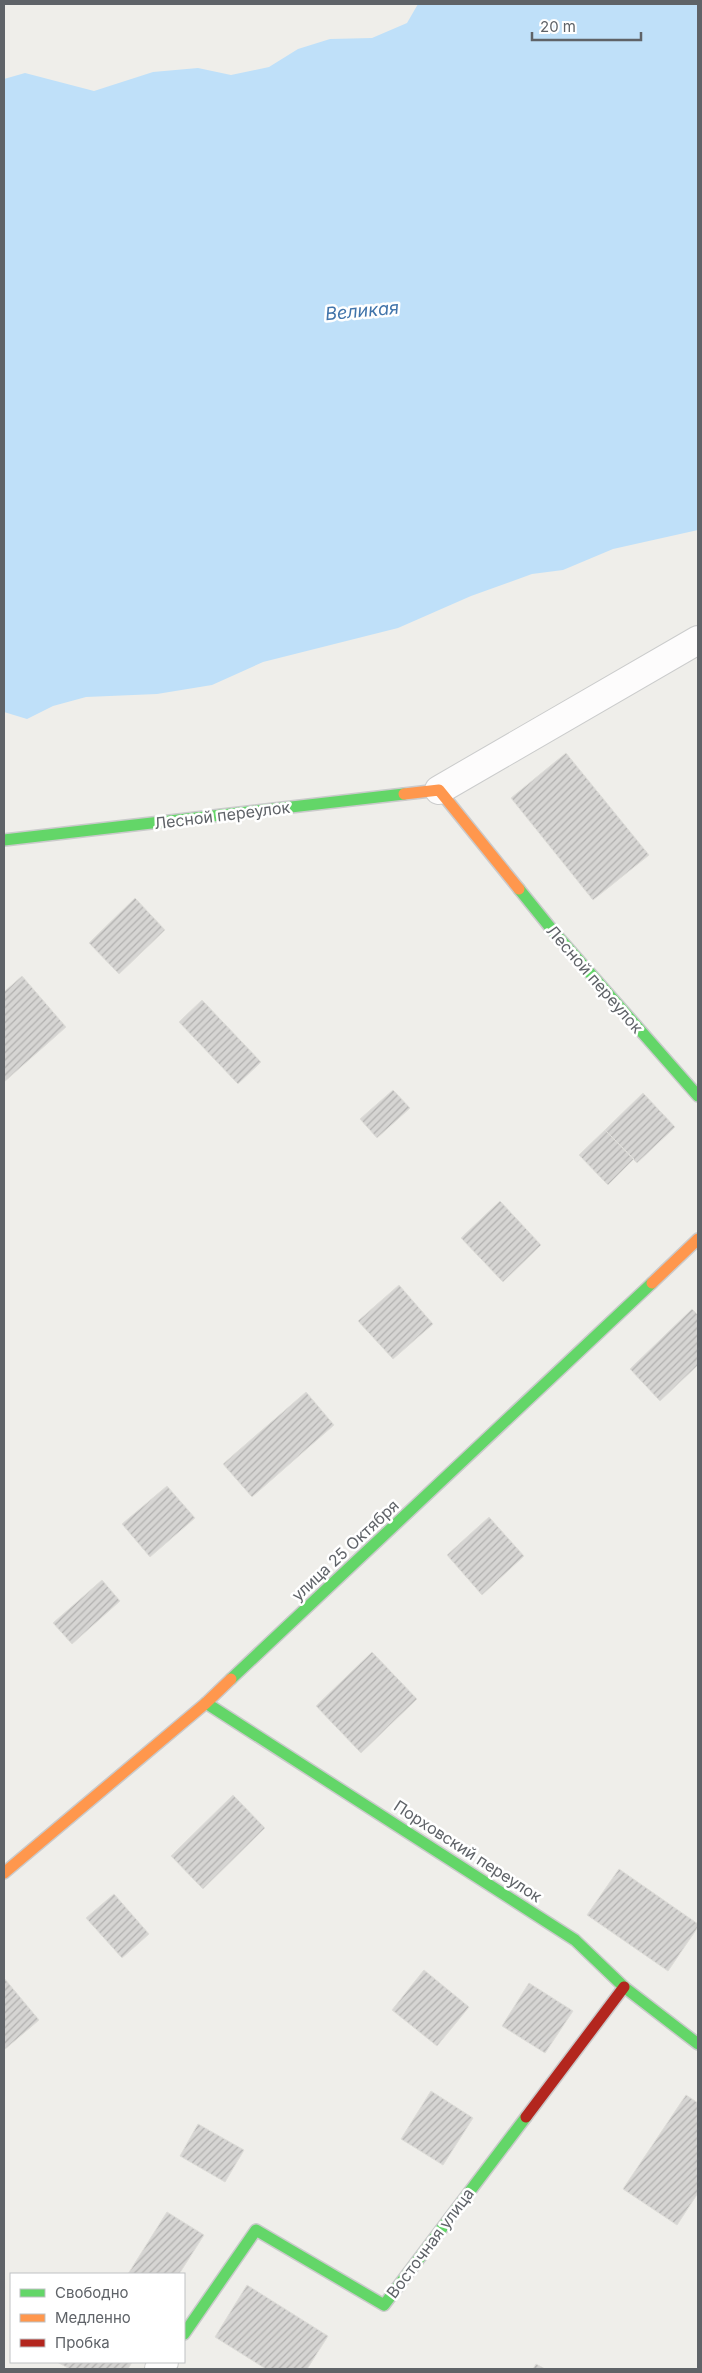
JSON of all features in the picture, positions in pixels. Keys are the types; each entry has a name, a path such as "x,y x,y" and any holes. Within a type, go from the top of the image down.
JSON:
{"street":[{"name":"Лесной переулок","path":"4,840 439,790 698,640"},
{"name":"Лесной переулок","path":"439,790 553,931 698,1096"},
{"name":"улица 25 Октября","path":"4,1873 206,1703 698,1239"},
{"name":"Порховский переулок","path":"206,1703 574,1940 624,1987 698,2044"},
{"name":"Восточная улица","path":"185,2333 256,2230 384,2305 624,1987"}],"water":[{"name":"Великая","path":"418,4 698,4 698,530 613,549 563,570 532,574 471,596 398,628 263,662 212,685 157,694 86,697 53,706 27,719 4,712 4,79 25,73 94,91 153,72 198,68 231,75 269,67 298,49 330,39 372,38 407,23"}],"building":[{"path":"566,753 649,855 593,900 511,798"},
{"path":"135,898 165,930 119,974 89,943"},
{"path":"22,976 66,1027 4,1082 4,992"},
{"path":"202,1000 261,1062 238,1084 179,1022"},
{"path":"393,1090 410,1108 377,1138 360,1119"},
{"path":"643,1093 675,1127 637,1163 605,1130"},
{"path":"605,1130 634,1159 608,1185 579,1155"},
{"path":"500,1201 541,1245 503,1282 461,1238"},
{"path":"399,1285 433,1324 393,1359 358,1321"},
{"path":"692,1309 698,1315 698,1365 660,1401 630,1369"},
{"path":"306,1392 334,1425 252,1497 223,1464"},
{"path":"167,1486 195,1518 150,1557 122,1524"},
{"path":"489,1517 524,1556 482,1595 447,1555"},
{"path":"102,1580 120,1601 72,1644 53,1623"},
{"path":"372,1652 417,1699 361,1753 316,1706"},
{"path":"233,1795 265,1828 203,1889 171,1856"},
{"path":"619,1869 698,1924 698,1927 668,1971 587,1915"},
{"path":"114,1894 149,1934 122,1958 86,1918"},
{"path":"424,1970 469,2007 437,2046 392,2010"},
{"path":"4,1978 39,2020 4,2050"},
{"path":"529,1983 573,2011 545,2053 502,2026"},
{"path":"431,2091 473,2118 443,2165 401,2139"},
{"path":"686,2095 698,2103 698,2193 677,2225 623,2189"},
{"path":"198,2124 244,2150 225,2182 180,2156"},
{"path":"167,2212 204,2235 180,2273 129,2273"},
{"path":"247,2285 328,2336 307,2369 266,2369 215,2337"},
{"path":"59,2363 131,2363 128,2369 70,2369"},
{"path":"536,2364 545,2369 533,2369"}],"traffic: fast":[{"path":"4,840 404,794"},
{"path":"519,889 553,931 698,1096"},
{"path":"231,1679 652,1283"},
{"path":"206,1703 575,1940 624,1987 698,2044"},
{"path":"185,2333 256,2230 384,2305 526,2117"}],"traffic: slow":[{"path":"404,794 439,790 519,889"},
{"path":"652,1283 698,1239"},
{"path":"4,1873 206,1703 231,1679"}],"traffic: jam":[{"path":"526,2117 624,1987"}]}
